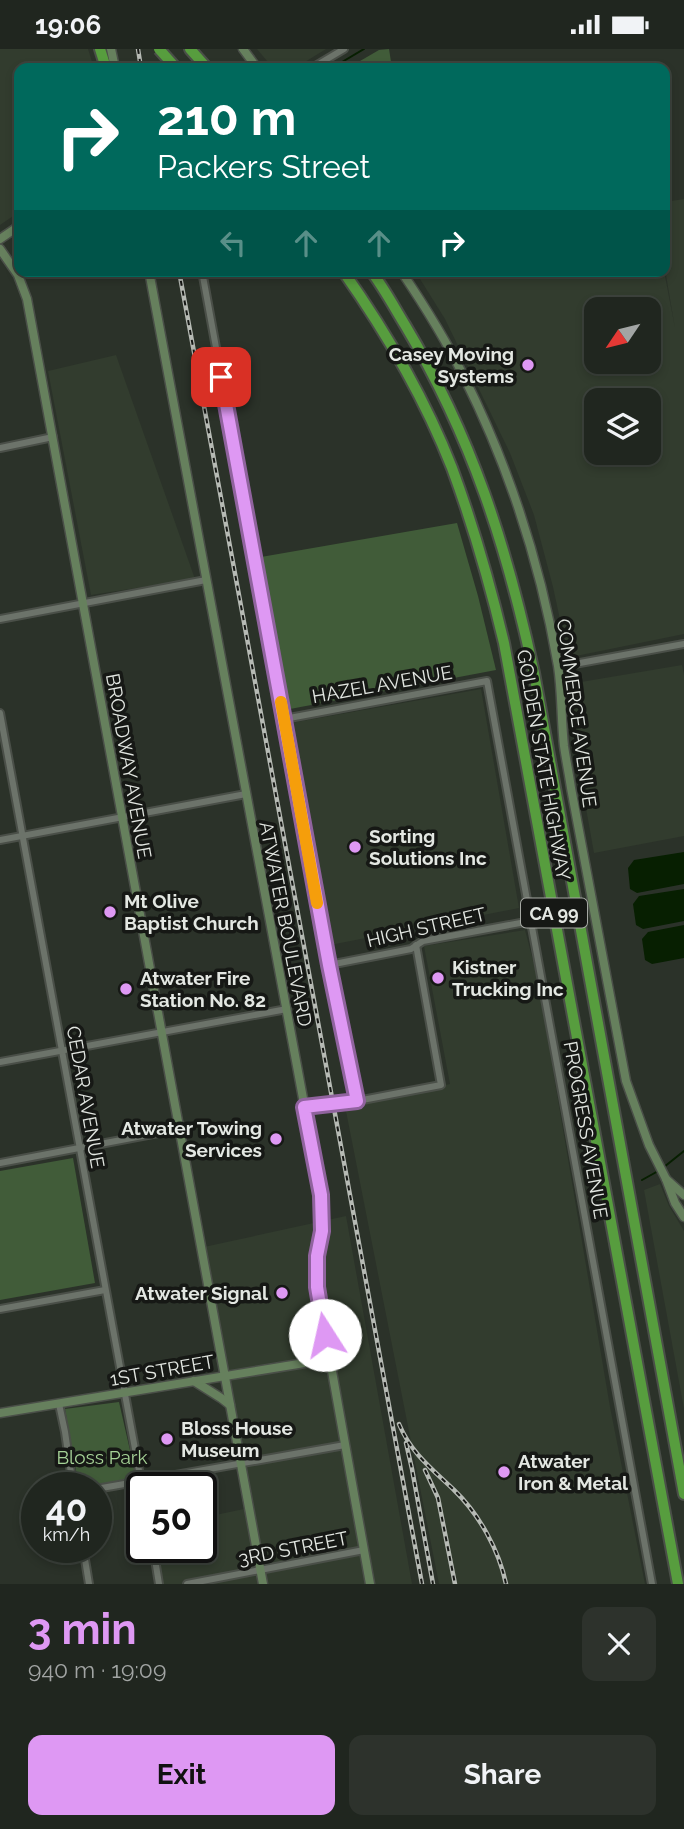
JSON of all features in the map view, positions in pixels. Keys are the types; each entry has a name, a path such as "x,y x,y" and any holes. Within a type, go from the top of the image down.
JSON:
{"highway":[{"path":"161,49 172,63"},
{"path":"190,49 203,63"},
{"name":"GOLDEN STATE HIGHWAY","path":"348,277 403,367 429,418 451,467 493,595 678,1584"},
{"name":"GOLDEN STATE HIGHWAY","path":"375,277 421,351 456,421 485,492 520,607 684,1495"}],"street":[{"path":"320,63 344,49"},
{"name":"BROADWAY AVENUE","path":"0,249 14,269"},
{"name":"BROADWAY AVENUE","path":"19,277 27,299 53,437 263,1584"},
{"name":"ATWATER BOULEVARD","path":"150,277 321,1195 322,1231 317,1256 317,1287 370,1584"},
{"path":"203,277 329,965 357,1101"},
{"name":"COMMERCE AVENUE","path":"405,277 464,377 500,461 538,575 558,667 564,745 571,788 626,1081 656,1159 684,1217"},
{"path":"0,448 53,437"},
{"path":"0,619 206,580"},
{"path":"558,667 684,644"},
{"name":"HAZEL AVENUE","path":"284,719 487,681"},
{"name":"PROGRESS AVENUE","path":"487,681 653,1584"},
{"name":"CEDAR AVENUE","path":"0,713 139,1472"},
{"path":"0,840 246,794"},
{"name":"HIGH STREET","path":"329,965 411,949 423,941 531,921"},
{"path":"304,1107 357,1101 441,1085 416,945"},
{"path":"0,1062 287,1009"},
{"path":"0,1163 179,1129"},
{"name":"COMMERCE AVENUE","path":"666,1179 684,1195"},
{"path":"0,1309 105,1290"},
{"name":"1ST STREET","path":"0,1413 329,1359"},
{"path":"194,1381 230,1405"},
{"path":"59,1404 72,1472"},
{"path":"204,1472 345,1445"},
{"name":"3RD STREET","path":"187,1584 365,1550"},
{"path":"86,1563 89,1584"},
{"path":"156,1563 159,1584"}],"shaded area":[{"path":"0,49 88,49 92,63 14,63 14,215 0,225"},
{"path":"257,49 326,49 303,63 269,63"},
{"path":"684,199 684,634 571,657 567,652 534,515 510,453 445,319 419,277 665,277 675,328 666,277 670,277 670,201"},
{"path":"116,355 195,579 91,595 48,371"},
{"path":"682,665 684,836 594,853 574,741 569,684"},
{"path":"481,689 519,908 330,945 291,723"},
{"path":"684,852 684,884 637,893 630,889 628,868 634,860"},
{"path":"684,889 684,921 643,929 636,925 633,904 639,896"},
{"path":"684,925 684,958 652,964 645,960 642,939 648,932"},
{"path":"525,930 537,976 610,1407 645,1584 439,1584 345,1106 450,1084 424,946"},
{"path":"660,1184 684,1231 684,1409 644,1190"},
{"path":"346,1216 412,1584 163,1584 159,1563 217,1563 217,1515 244,1509 204,1247"}],"green space":[{"path":"389,49 391,63 357,63 379,50"},
{"path":"457,523 496,670 290,709 261,557"},
{"path":"73,1158 95,1283 0,1300 0,1171"},
{"name":"Bloss Park","path":"119,1402 135,1472 126,1472 126,1482 112,1484 112,1472 76,1472 65,1409"}],"waterway":[{"path":"340,63 364,49"},
{"path":"664,1167 684,1151"},
{"path":"642,1180 660,1170"}],"railway":[{"path":"138,49 140,63"},
{"path":"180,277 422,1584"},
{"path":"399,1424 416,1452 480,1521 498,1558 506,1584"},
{"path":"406,1443 433,1584"},
{"path":"425,1470 438,1498 455,1584"}],"slow traffic":[{"path":"281,702 317,903"}],"place":[{"name":"Casey Moving Systems","path":"528,365"},
{"name":"Sorting Solutions Inc","path":"355,847"},
{"name":"Mt Olive Baptist Church","path":"110,912"},
{"name":"Kistner Trucking Inc","path":"438,978"},
{"name":"Atwater Fire Station No. 82","path":"126,989"},
{"name":"Atwater Towing Services","path":"276,1139"},
{"name":"Atwater Signal","path":"282,1293"},
{"name":"Bloss House Museum","path":"167,1439"},
{"name":"Atwater Iron & Metal","path":"504,1472"}],"route":[{"path":"221,377 329,965 357,1101 304,1107 321,1195 322,1231 317,1256 317,1287 325,1335"}]}
